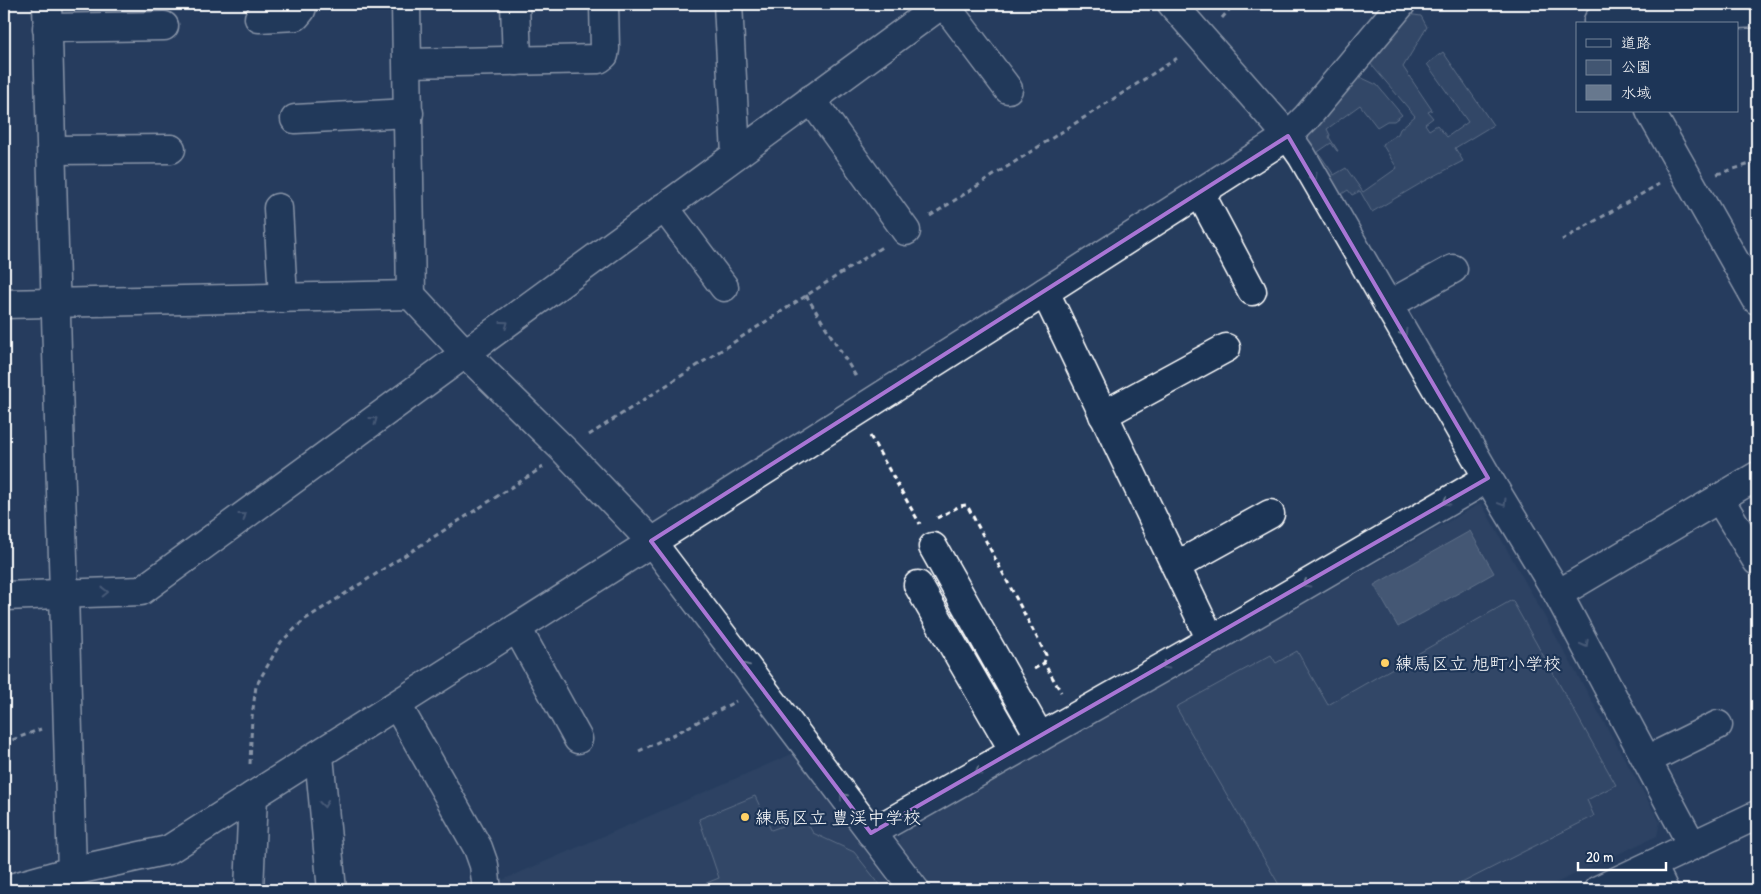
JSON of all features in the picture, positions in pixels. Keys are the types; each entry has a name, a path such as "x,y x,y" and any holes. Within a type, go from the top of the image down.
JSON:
{"street":[{"path":"259,18 296,16 303,4"},
{"path":"406,4 412,295 466,353 565,451 651,541 915,890"},
{"path":"515,4 517,61"},
{"path":"408,63 599,59 604,55 605,49 604,4"},
{"path":"728,4 736,154"},
{"path":"4,596 140,591 943,4 1008,89"},
{"path":"1172,4 1288,136 1302,156 1488,478 1558,594 1692,845"},
{"path":"4,890 30,887 72,871 168,850 319,756 651,541 1288,136 1402,4"},
{"path":"1595,16 1757,13"},
{"path":"72,871 47,16 164,26"},
{"path":"811,99 906,231"},
{"path":"1651,112 1757,300"},
{"path":"295,119 409,113"},
{"path":"52,150 171,150"},
{"path":"1200,193 1252,291"},
{"path":"278,208 283,298"},
{"path":"664,208 724,287"},
{"path":"1388,305 1453,268"},
{"path":"1045,292 1211,640"},
{"path":"4,304 412,295"},
{"path":"1104,414 1226,348"},
{"path":"1558,594 1757,476"},
{"path":"871,833 1211,640 1488,478"},
{"path":"1719,498 1757,561"},
{"path":"1176,566 1270,514"},
{"path":"933,547 1040,737"},
{"path":"918,584 1014,751"},
{"path":"517,628 578,739"},
{"path":"397,705 478,848 484,864 487,890"},
{"path":"1647,760 1718,725"},
{"path":"319,756 332,890"},
{"path":"250,890 254,796"},
{"path":"1598,890 1757,815"},
{"path":"1652,865 1664,890"}],"path":[{"path":"254,796 250,787 252,717 256,686 281,642 304,620 1204,40 1234,4"},
{"path":"1562,240 1686,176 1757,162"},
{"path":"806,296 872,402"},
{"path":"639,751 680,732 755,690 760,685"},
{"path":"4,743 50,726 68,726"}],"highlighted area":[{"path":"1288,136 1488,478 871,833 651,541"}],"shaded area":[{"name":"練馬区立 旭町小学校","path":"1481,503 1660,822 1657,836 1541,890 931,890 899,844 901,833"},
{"name":"練馬区立 豊渓中学校","path":"794,753 898,890 501,890 500,881"}],"green space":[{"path":"1407,14 1421,16 1427,27 1403,67 1432,110 1428,112 1433,118 1425,124 1429,130 1437,125 1447,137 1468,122 1427,64 1443,52 1493,125 1455,148 1463,161 1372,212 1360,191 1352,195 1348,190 1334,199 1304,146 1309,132 1358,76 1377,85 1402,115 1394,121 1387,121 1377,127 1360,105 1327,129 1329,137 1338,151 1331,143 1318,152 1334,175 1346,168 1363,192 1397,168 1382,144 1398,134 1400,129 1415,116 1369,62"},
{"path":"1512,600 1616,785 1587,800 1594,816 1448,890 1282,890 1176,707 1271,655 1276,663 1297,651 1328,705"},
{"path":"755,796 771,830 790,823 806,821 813,833 854,852 884,890 689,890 719,878 699,819"}],"water":[{"path":"1470,531 1494,573 1398,627 1374,585"}],"place":[{"name":"練馬区立 旭町小学校","path":"1385,663"},
{"name":"練馬区立 豊渓中学校","path":"745,817"}]}
